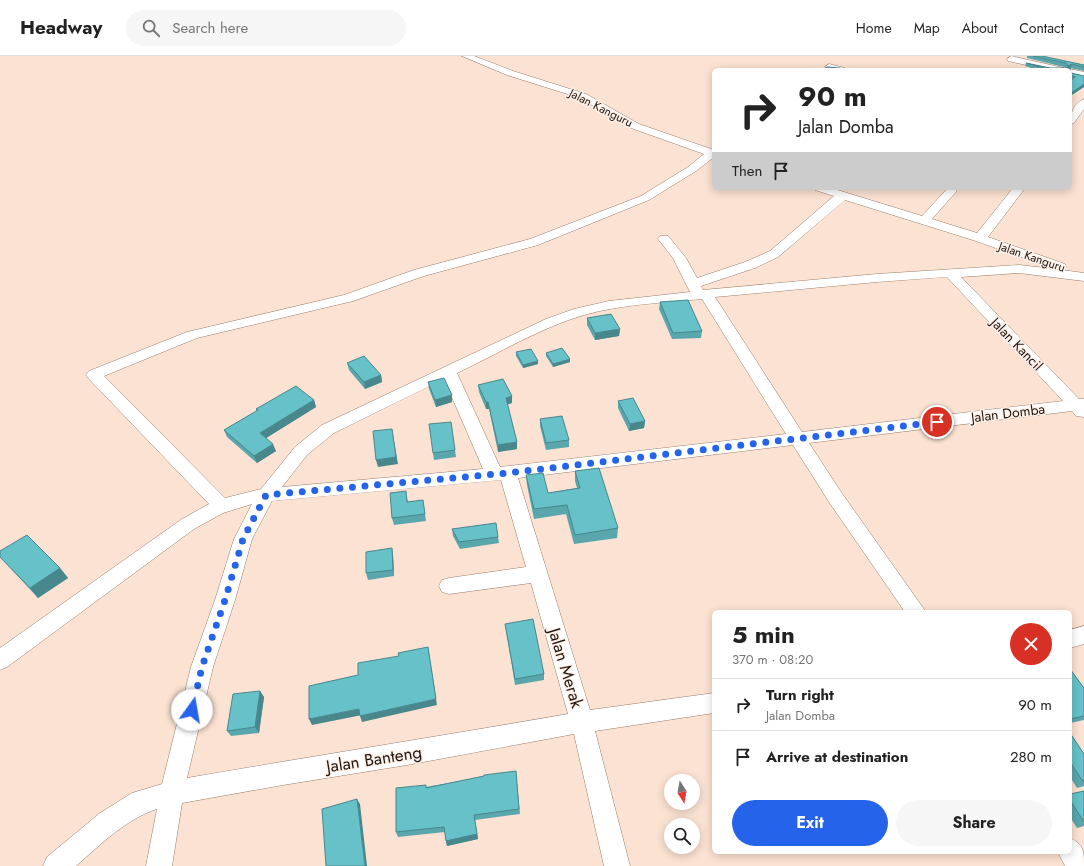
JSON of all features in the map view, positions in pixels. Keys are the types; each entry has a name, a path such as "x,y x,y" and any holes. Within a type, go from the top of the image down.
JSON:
{"street":[{"name":"Jalan Kanguru","path":"466,56 510,73 577,94 635,126 712,154"},
{"path":"1011,59 1052,68"},
{"path":"829,67 833,68"},
{"path":"1072,72 1084,75"},
{"path":"1072,118 1084,102"},
{"path":"221,505 94,375 192,335 348,298 431,270 534,242 578,226 645,198 686,173 712,155"},
{"name":"Jalan Kanguru","path":"826,190 980,238 1084,276"},
{"path":"980,238 1017,190"},
{"path":"925,220 951,191"},
{"path":"699,291 774,254 843,195"},
{"path":"664,240 673,247 699,291 798,438 835,497 915,610"},
{"path":"159,866 172,793 202,667 225,600 243,539 266,495 289,464 309,442 348,419 550,322 579,312 609,305 699,291 1019,269 1084,276"},
{"name":"Jalan Kancil","path":"951,274 1081,408"},
{"name":"Jalan Merak","path":"448,371 501,473 538,574 582,722 616,866"},
{"name":"Jalan Domba","path":"0,660 188,524 221,505 244,498 501,473 798,438 1081,408"},
{"path":"449,586 538,574"},
{"path":"1072,638 1084,635"},
{"name":"Jalan Banteng","path":"56,866 109,822 141,802 172,793 283,773 407,754 582,722 712,703"},
{"path":"1072,854 1079,866"}],"building":[{"path":"1033,56 1042,56 1084,65 1084,67 1072,64 1068,66 1066,63"},
{"path":"1026,63 1050,68 1044,68"},
{"path":"1072,73 1084,76 1084,84 1072,93 1072,79 1075,77 1072,76"},
{"path":"688,300 702,331 673,333 660,302"},
{"path":"611,314 620,329 595,333 587,318"},
{"path":"562,348 570,359 553,364 546,353"},
{"path":"531,349 538,361 523,365 516,352"},
{"path":"364,356 381,375 364,382 347,363"},
{"path":"444,378 452,395 435,400 428,382"},
{"path":"503,379 512,396 506,398 517,442 498,445 488,402 486,402 478,385"},
{"path":"296,386 314,400 260,433 273,444 254,456 224,430 258,410 256,409"},
{"path":"633,398 645,421 630,424 618,401"},
{"path":"562,416 569,440 546,443 540,419"},
{"path":"451,422 455,450 433,453 429,424"},
{"path":"392,429 396,457 376,460 373,431"},
{"path":"599,468 618,528 575,535 567,505 534,509 526,475 543,473 548,493 580,488 575,471"},
{"path":"406,491 407,502 423,500 425,514 392,518 390,493"},
{"path":"496,523 498,537 459,542 452,529"},
{"path":"27,535 60,568 30,588 0,557 0,551"},
{"path":"392,548 393,570 366,573 366,552"},
{"path":"533,619 544,674 515,679 505,624"},
{"path":"428,647 436,699 360,716 359,709 309,719 309,686 358,675 358,663 399,656 398,653"},
{"path":"1072,672 1084,688 1084,716 1072,719"},
{"path":"260,691 255,727 227,731 233,694"},
{"path":"1072,736 1084,754 1084,783 1072,765"},
{"path":"516,771 519,809 474,815 477,834 446,841 444,827 396,832 396,788 426,785 426,788 484,775"},
{"path":"1084,791 1084,822 1072,803 1072,794"},
{"path":"357,799 365,866 326,866 322,809"}],"route":[{"path":"192,710 202,667 225,600 243,539 266,495 347,486 508,473 937,422"}]}
